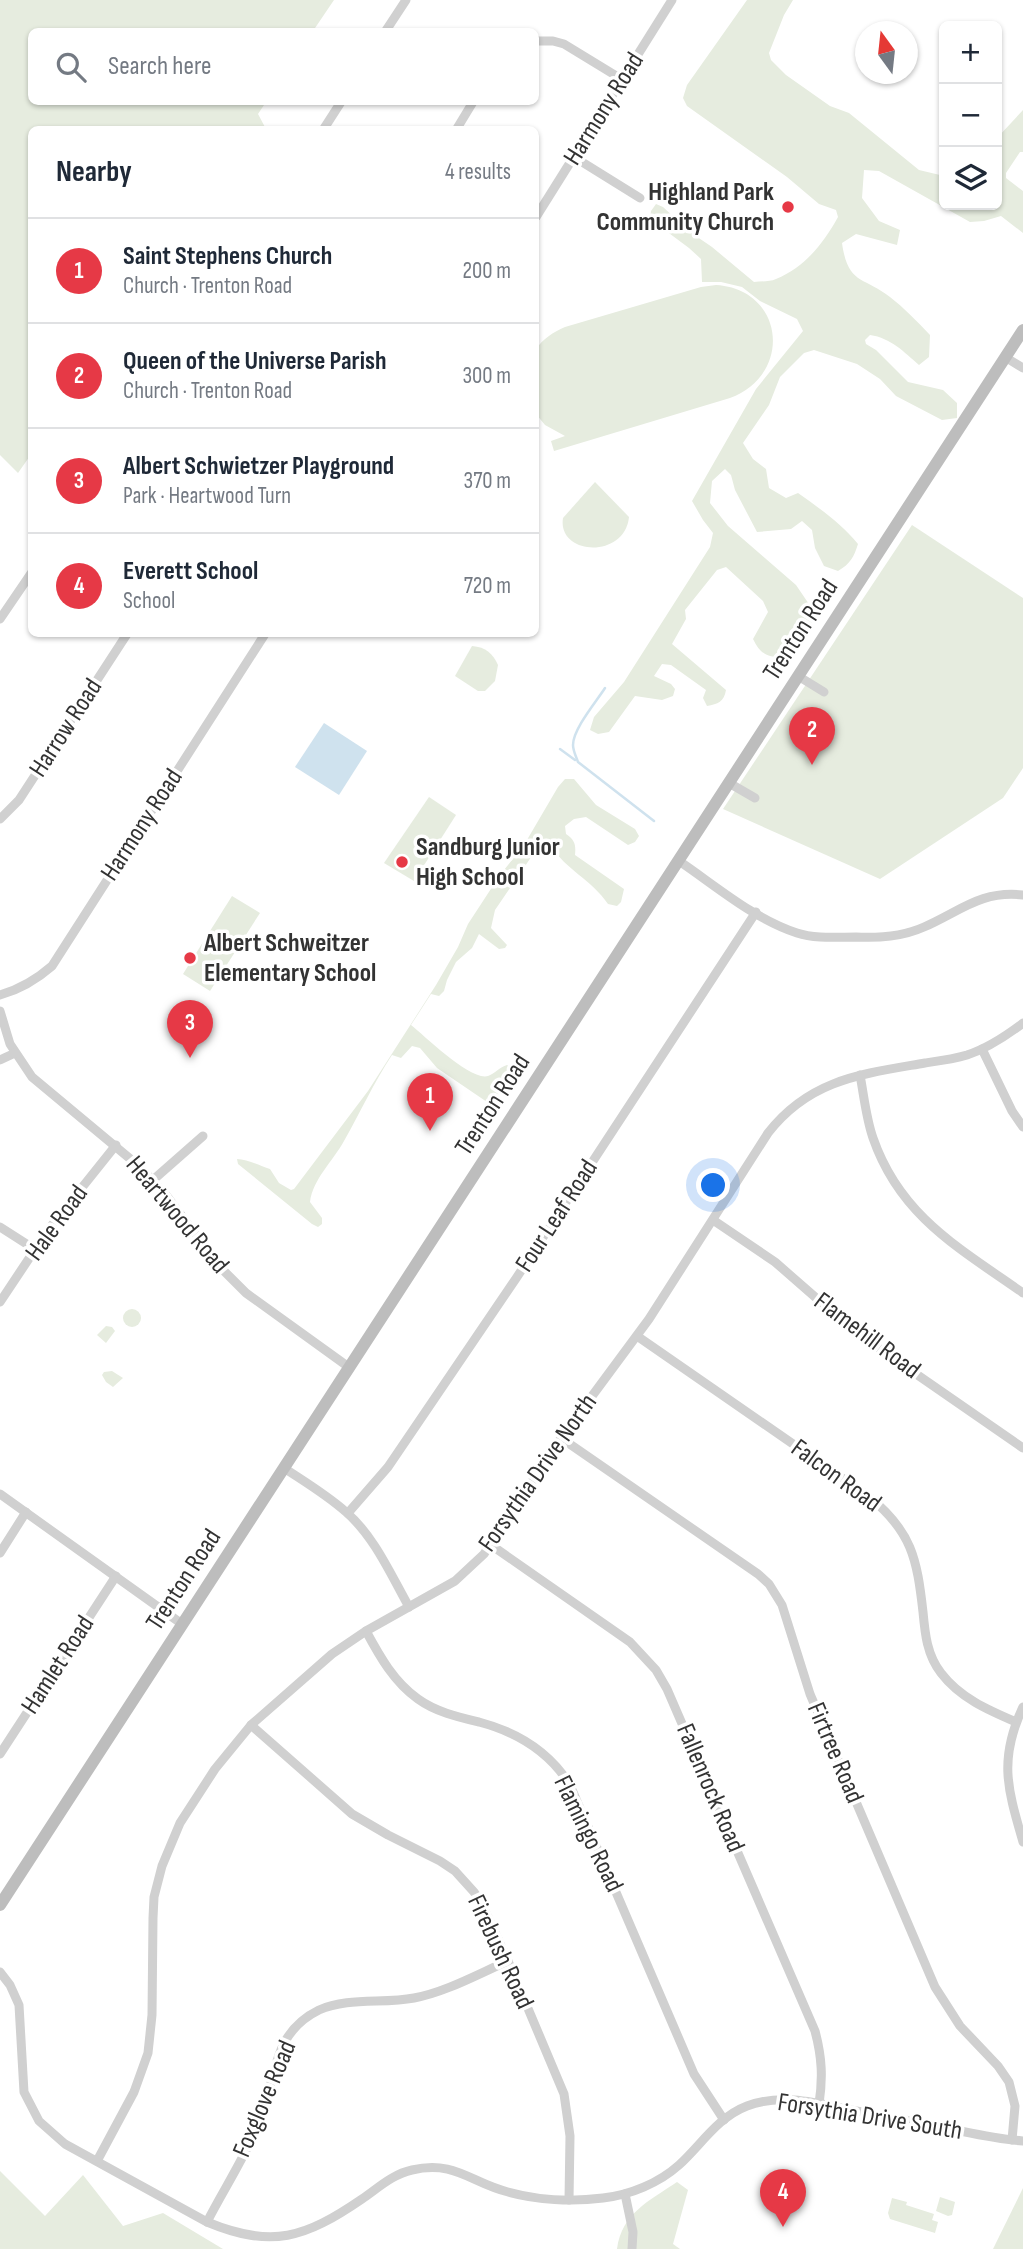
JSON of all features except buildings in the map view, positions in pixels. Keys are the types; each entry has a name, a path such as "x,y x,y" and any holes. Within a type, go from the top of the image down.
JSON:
{"main road":[{"name":"Trenton Road","path":"0,1905 1023,330"}],"street":[{"path":"388,28 405,0"},
{"name":"Harmony Road","path":"539,212 672,0"},
{"path":"539,41 564,44 623,80"},
{"path":"326,126 339,105"},
{"path":"458,126 471,105"},
{"path":"574,157 640,198"},
{"path":"1005,357 1023,368"},
{"path":"0,619 28,578"},
{"name":"Harrow Road","path":"0,819 19,800 125,637"},
{"name":"Harmony Road","path":"0,995 23,987 52,966 263,637"},
{"path":"798,676 824,692"},
{"path":"729,783 755,798"},
{"path":"678,861 777,925 799,934 822,937 894,936 917,930 976,900 1003,894 1023,895"},
{"name":"Four Leaf Road","path":"348,1513 388,1467 517,1277 756,912"},
{"name":"Heartwood Road","path":"0,1011 15,1053 32,1077 116,1145 153,1180 220,1267 246,1293 350,1368"},
{"name":"Forsythia Drive North","path":"97,2161 134,2092 148,2053 152,2015 153,1908 162,1866 180,1823 215,1769 251,1725 332,1654 366,1631 455,1581 472,1567 491,1545 561,1438 637,1336 768,1133 789,1110 829,1084 860,1075 967,1055 982,1049 1023,1023"},
{"path":"982,1049 1012,1111 1023,1127"},
{"path":"0,1060 15,1053"},
{"path":"860,1075 874,1140 900,1192 928,1225 1023,1293"},
{"path":"153,1180 203,1136"},
{"name":"Hale Road","path":"0,1302 48,1230 116,1145"},
{"name":"Flamehill Road","path":"713,1220 775,1262 855,1332 1023,1448"},
{"path":"0,1227 36,1250"},
{"name":"Falcon Road","path":"637,1336 868,1496 892,1517 907,1540 914,1558 920,1584 926,1641 937,1668 963,1695 1016,1722"},
{"name":"Firtree Road","path":"561,1438 758,1574 776,1593 810,1694 935,1987 960,2026 998,2066 1009,2082 1015,2106 1012,2140"},
{"path":"284,1468 319,1490 348,1513 371,1540 409,1607"},
{"path":"0,1494 182,1624"},
{"path":"0,1553 26,1512"},
{"name":"Fallenrock Road","path":"491,1545 620,1634 649,1661 662,1679 815,2031 822,2063 819,2104"},
{"name":"Hamlet Road","path":"0,1754 116,1576"},
{"name":"Flamingo Road","path":"366,1631 395,1679 418,1700 446,1713 517,1735 544,1754 564,1775 694,2074 723,2120"},
{"path":"1023,1707 1009,1746 1007,1776 1009,1794 1023,1842"},
{"name":"Firebush Road","path":"251,1725 352,1814 455,1871 482,1903 564,2094 570,2136 569,2200"},
{"name":"Foxglove Road","path":"207,2222 259,2123 277,2058 285,2040 301,2022 330,2007 347,2003 392,2001 426,1995 508,1962"},
{"name":"Forsythia Drive South","path":"0,1972 10,1985 19,2006 22,2079 29,2105 39,2121 65,2144 226,2232 249,2239 283,2244 328,2220 385,2182 415,2169 444,2168 459,2171 510,2193 569,2200 625,2194 653,2182 679,2165 723,2120 747,2106 771,2100 819,2104 1023,2141"},
{"path":"625,2194 633,2232 632,2249"}],"shaded area":[{"path":"0,0 334,0 315,28 28,28 28,105 264,105 258,114 264,126 28,126 28,459 18,473 0,455"},
{"path":"747,0 793,0 769,53 771,60 786,75 830,106 849,113 919,170 939,175 939,205 879,171 864,170 862,198 879,221 900,230 897,245 856,234 842,243 848,266 853,273 890,297 930,335 929,357 919,365 897,346 884,339 870,335 865,340 866,344 876,350 908,382 943,390 957,403 957,418 942,420 896,396 880,379 857,364 814,350 804,353 780,377 769,405 743,443 753,459 766,469 769,488 786,498 798,493 830,517 858,544 853,556 846,566 838,571 824,566 815,548 812,530 802,521 791,529 757,532 735,490 731,475 725,469 712,481 710,503 728,526 796,585 813,610 811,628 794,643 785,658 765,654 753,639 768,612 763,601 726,567 717,570 685,610 686,619 672,644 726,690 722,700 707,706 703,698 706,690 671,665 662,664 654,676 671,684 675,689 673,696 662,700 635,696 609,732 598,734 590,730 594,717 624,682 710,547 713,533 692,501 756,389 803,331 797,319 760,301 742,287 721,282 702,282 701,259 650,219 651,211 656,204 663,207 690,232 754,282 774,280 796,268 819,245 838,217 836,210 819,204 787,177 687,106 683,98 687,85"},
{"path":"1023,110 1023,152 1020,152 1006,173 1006,178 1023,191 1023,233 1001,216 970,222 949,210 1002,210 1002,133"},
{"path":"716,285 739,290 756,301 767,316 772,334 772,353 764,371 751,386 730,398 554,451 551,441 565,436 545,425 539,418 539,346 542,342 565,327"},
{"path":"595,482 629,517 625,531 616,540 605,546 592,548 570,540 564,531 563,518"},
{"path":"912,525 1023,598 1023,768 1003,798 880,879 723,809"},
{"path":"472,646 488,652 498,665 495,681 485,691 478,691 455,676"},
{"path":"565,779 574,779 596,805 635,829 639,836 635,842 628,845 586,817 574,819 565,826 566,834 574,843 575,855 624,889 621,902 617,906 608,904 551,846 538,847 495,910 491,928 507,945 505,948 499,949 479,934 472,948 456,962 444,991 439,996 431,994 411,1025 470,1072 488,1076 507,1065 519,1071 499,1094 487,1102 437,1068 420,1048 412,1046 401,1058 392,1055 344,1141 315,1186 310,1202 322,1218 322,1224 318,1227 312,1224 238,1164 237,1159 270,1169 279,1183 294,1189 368,1091 436,985 468,924 500,875 524,845"},
{"path":"429,797 456,815 414,881 384,863"},
{"path":"232,896 260,913 210,991 183,974"},
{"path":"128,1309 136,1309 141,1318 139,1325 128,1327 123,1322 123,1314"},
{"path":"106,1326 115,1331 106,1343 97,1335"},
{"path":"112,1371 123,1378 113,1387 102,1375"},
{"path":"0,2171 45,2216 83,2175 123,2226 163,2213 223,2249 0,2249"},
{"path":"677,2182 688,2190 673,2244 680,2249 617,2249 625,2226 638,2209"},
{"path":"1023,2188 1023,2249 993,2249"},
{"path":"940,2197 955,2202 952,2215 936,2211"},
{"path":"892,2198 934,2214 932,2220 938,2222 935,2233 890,2219 888,2213"}],"water":[{"path":"324,723 367,751 339,795 295,767"}],"waterway":[{"path":"605,688 577,731 573,745 575,754 578,762 654,821"},
{"path":"560,749 575,760"}],"place":[{"name":"Highland Park Community Church","path":"788,207"},
{"name":"Queen of the Universe Parish","path":"812,765"},
{"name":"Sandburg Junior High School","path":"402,862"},
{"name":"Albert Schweitzer Elementary School","path":"190,958"},
{"name":"Albert Schwietzer Playground","path":"190,1058"},
{"name":"Saint Stephens Church","path":"430,1131"},
{"name":"Everett School","path":"783,2227"}]}
